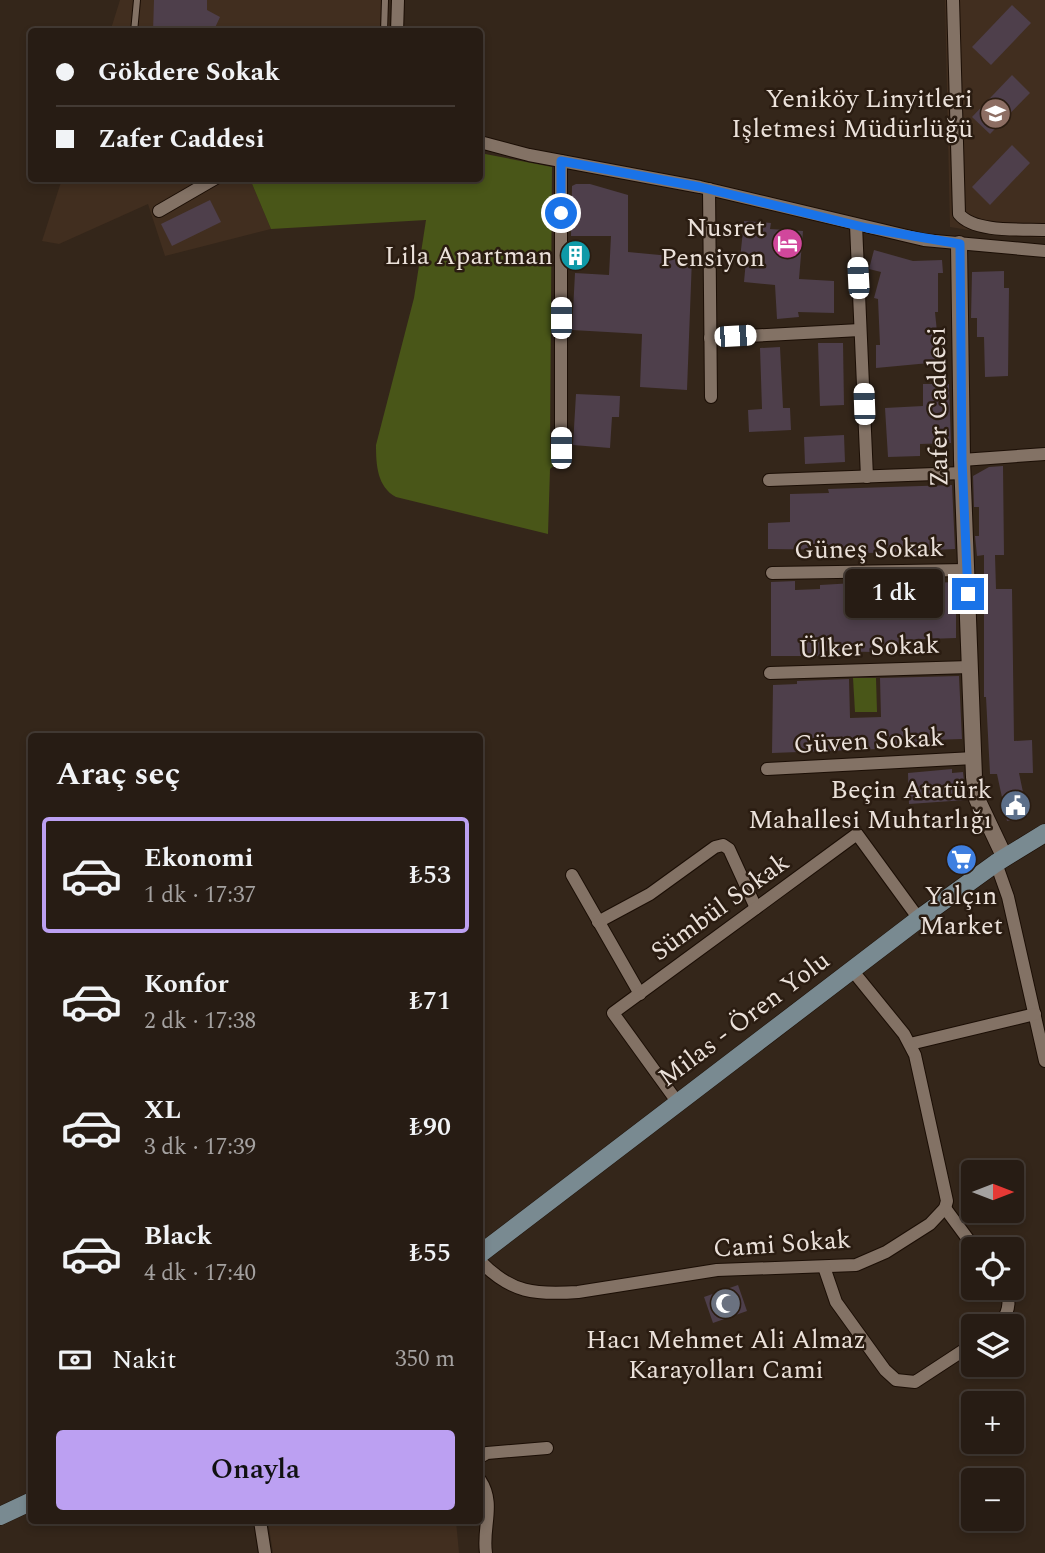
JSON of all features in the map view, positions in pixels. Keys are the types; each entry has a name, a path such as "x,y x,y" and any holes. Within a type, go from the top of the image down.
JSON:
{"main road":[{"name":"Milas - Ören Yolu","path":"483,1252 919,919 1000,860 1045,833"},
{"path":"0,1516 28,1503"}],"street":[{"path":"397,28 398,0"},
{"path":"953,0 960,214 969,223 989,227 1045,230"},
{"path":"483,143 561,161 709,189 856,225 960,244 1045,251"},
{"path":"561,161 561,448"},
{"path":"159,211 209,182"},
{"path":"709,189 711,397"},
{"path":"856,225 867,477"},
{"name":"Zafer Caddesi","path":"960,244 962,466 974,758 977,799 1000,860"},
{"path":"710,338 860,330"},
{"path":"769,480 867,477 1045,454"},
{"name":"Güneş Sokak","path":"772,573 967,570"},
{"name":"Ülker Sokak","path":"770,673 970,667"},
{"name":"Güven Sokak","path":"767,769 974,758"},
{"name":"Sümbül Sokak","path":"678,1102 613,1013 857,834 919,919"},
{"path":"598,922 650,894 701,856 723,845 729,849 757,908"},
{"path":"1000,860 1043,1042 1045,1061"},
{"path":"572,875 640,994"},
{"path":"852,970 910,1044 920,1074 940,1167 947,1201 945,1208 966,1237"},
{"path":"910,1044 1035,1014"},
{"name":"Cami Sokak","path":"483,1264 496,1277 512,1286 534,1292 556,1293 653,1282 717,1270 856,1265 930,1224 945,1208"},
{"path":"824,1267 836,1302 885,1370 896,1380 915,1382 961,1352"},
{"path":"483,1455 547,1448"},
{"path":"483,1485 489,1508 486,1553"},
{"path":"260,1524 265,1553"}],"lane":[{"path":"134,28 137,0"},
{"path":"384,28 385,0"}],"shaded area":[{"path":"120,0 389,0 389,28 111,28"},
{"name":"Yeniköy Linyitleri Işletmesi Müdürlüğü","path":"945,0 1045,0 1045,238 1007,236 950,227"},
{"path":"61,182 251,182 271,229 165,256 148,204 59,244 42,241"},
{"path":"268,1524 456,1524 459,1553 273,1553"}],"green space":[{"path":"483,154 552,167 550,449 570,452 550,469 548,534 396,497 381,481 376,445 414,298 426,220 271,229 251,182 483,182"},
{"path":"853,678 876,678 877,712 855,712"}],"building":[{"path":"154,0 207,0 207,10 220,17 215,28 153,28"},
{"path":"1012,5 1031,23 991,65 972,47"},
{"path":"1012,75 1030,93 990,134 972,117"},
{"path":"1012,145 1030,163 990,205 972,187"},
{"path":"590,184 628,195 628,252 692,258 687,390 640,387 642,334 572,330 575,273 609,275 611,236 571,236 572,186"},
{"path":"210,200 221,222 172,246 161,224"},
{"path":"744,221 771,223 770,229 803,231 799,279 834,281 834,313 798,312 799,317 777,319 775,285 744,282 746,260 740,259"},
{"path":"874,250 913,261 942,260 943,273 938,273 938,312 935,312 940,362 876,368 876,345 880,345 878,299 874,298 881,272 869,269"},
{"path":"1004,271 1004,288 1009,288 1008,376 985,377 984,337 977,337 977,318 971,318 972,272"},
{"path":"818,343 843,343 844,405 820,406"},
{"path":"780,347 783,408 790,408 791,430 749,432 748,410 762,409 760,348"},
{"path":"923,384 949,384 951,443 920,444 920,456 888,457 885,408 923,406"},
{"path":"576,394 620,396 619,417 612,417 610,448 573,445"},
{"path":"844,435 845,462 805,464 804,437"},
{"path":"1003,466 1004,555 995,555 996,589 1012,589 1014,741 1032,740 1033,773 1019,773 1028,816 1007,821 997,774 990,774 984,697 984,555 977,556 975,536 979,536 979,507 974,507 973,476 989,467"},
{"path":"952,485 955,549 847,554 847,550 768,549 768,523 790,522 790,494 829,493 828,489"},
{"path":"928,580 928,583 956,582 956,638 900,640 900,648 875,649 875,652 820,651 820,656 771,656 771,582 795,581 795,590 820,589 820,585 872,582 873,586"},
{"path":"959,676 962,739 931,740 931,744 879,744 879,749 772,753 773,685 849,679 850,718 881,717 880,678"},
{"path":"952,769 952,773 963,772 966,800 909,804 908,773"},
{"name":"Hacı Mehmet Ali Almaz Karayolları Cami","path":"738,1285 747,1311 713,1323 704,1297"}],"place":[{"name":"Yeniköy Linyitleri Işletmesi Müdürlüğü","path":"996,114"},
{"name":"Nusret Pensiyon","path":"788,243"},
{"name":"Lila Apartman","path":"576,256"},
{"name":"Beçin Atatürk Mahallesi Muhtarlığı","path":"1015,805"},
{"name":"Yalçın Market","path":"961,860"},
{"name":"Hacı Mehmet Ali Almaz Karayolları Cami","path":"726,1304"}],"route":[{"path":"561,213 561,161 700,187 924,240 960,244 962,460 968,594"}]}
